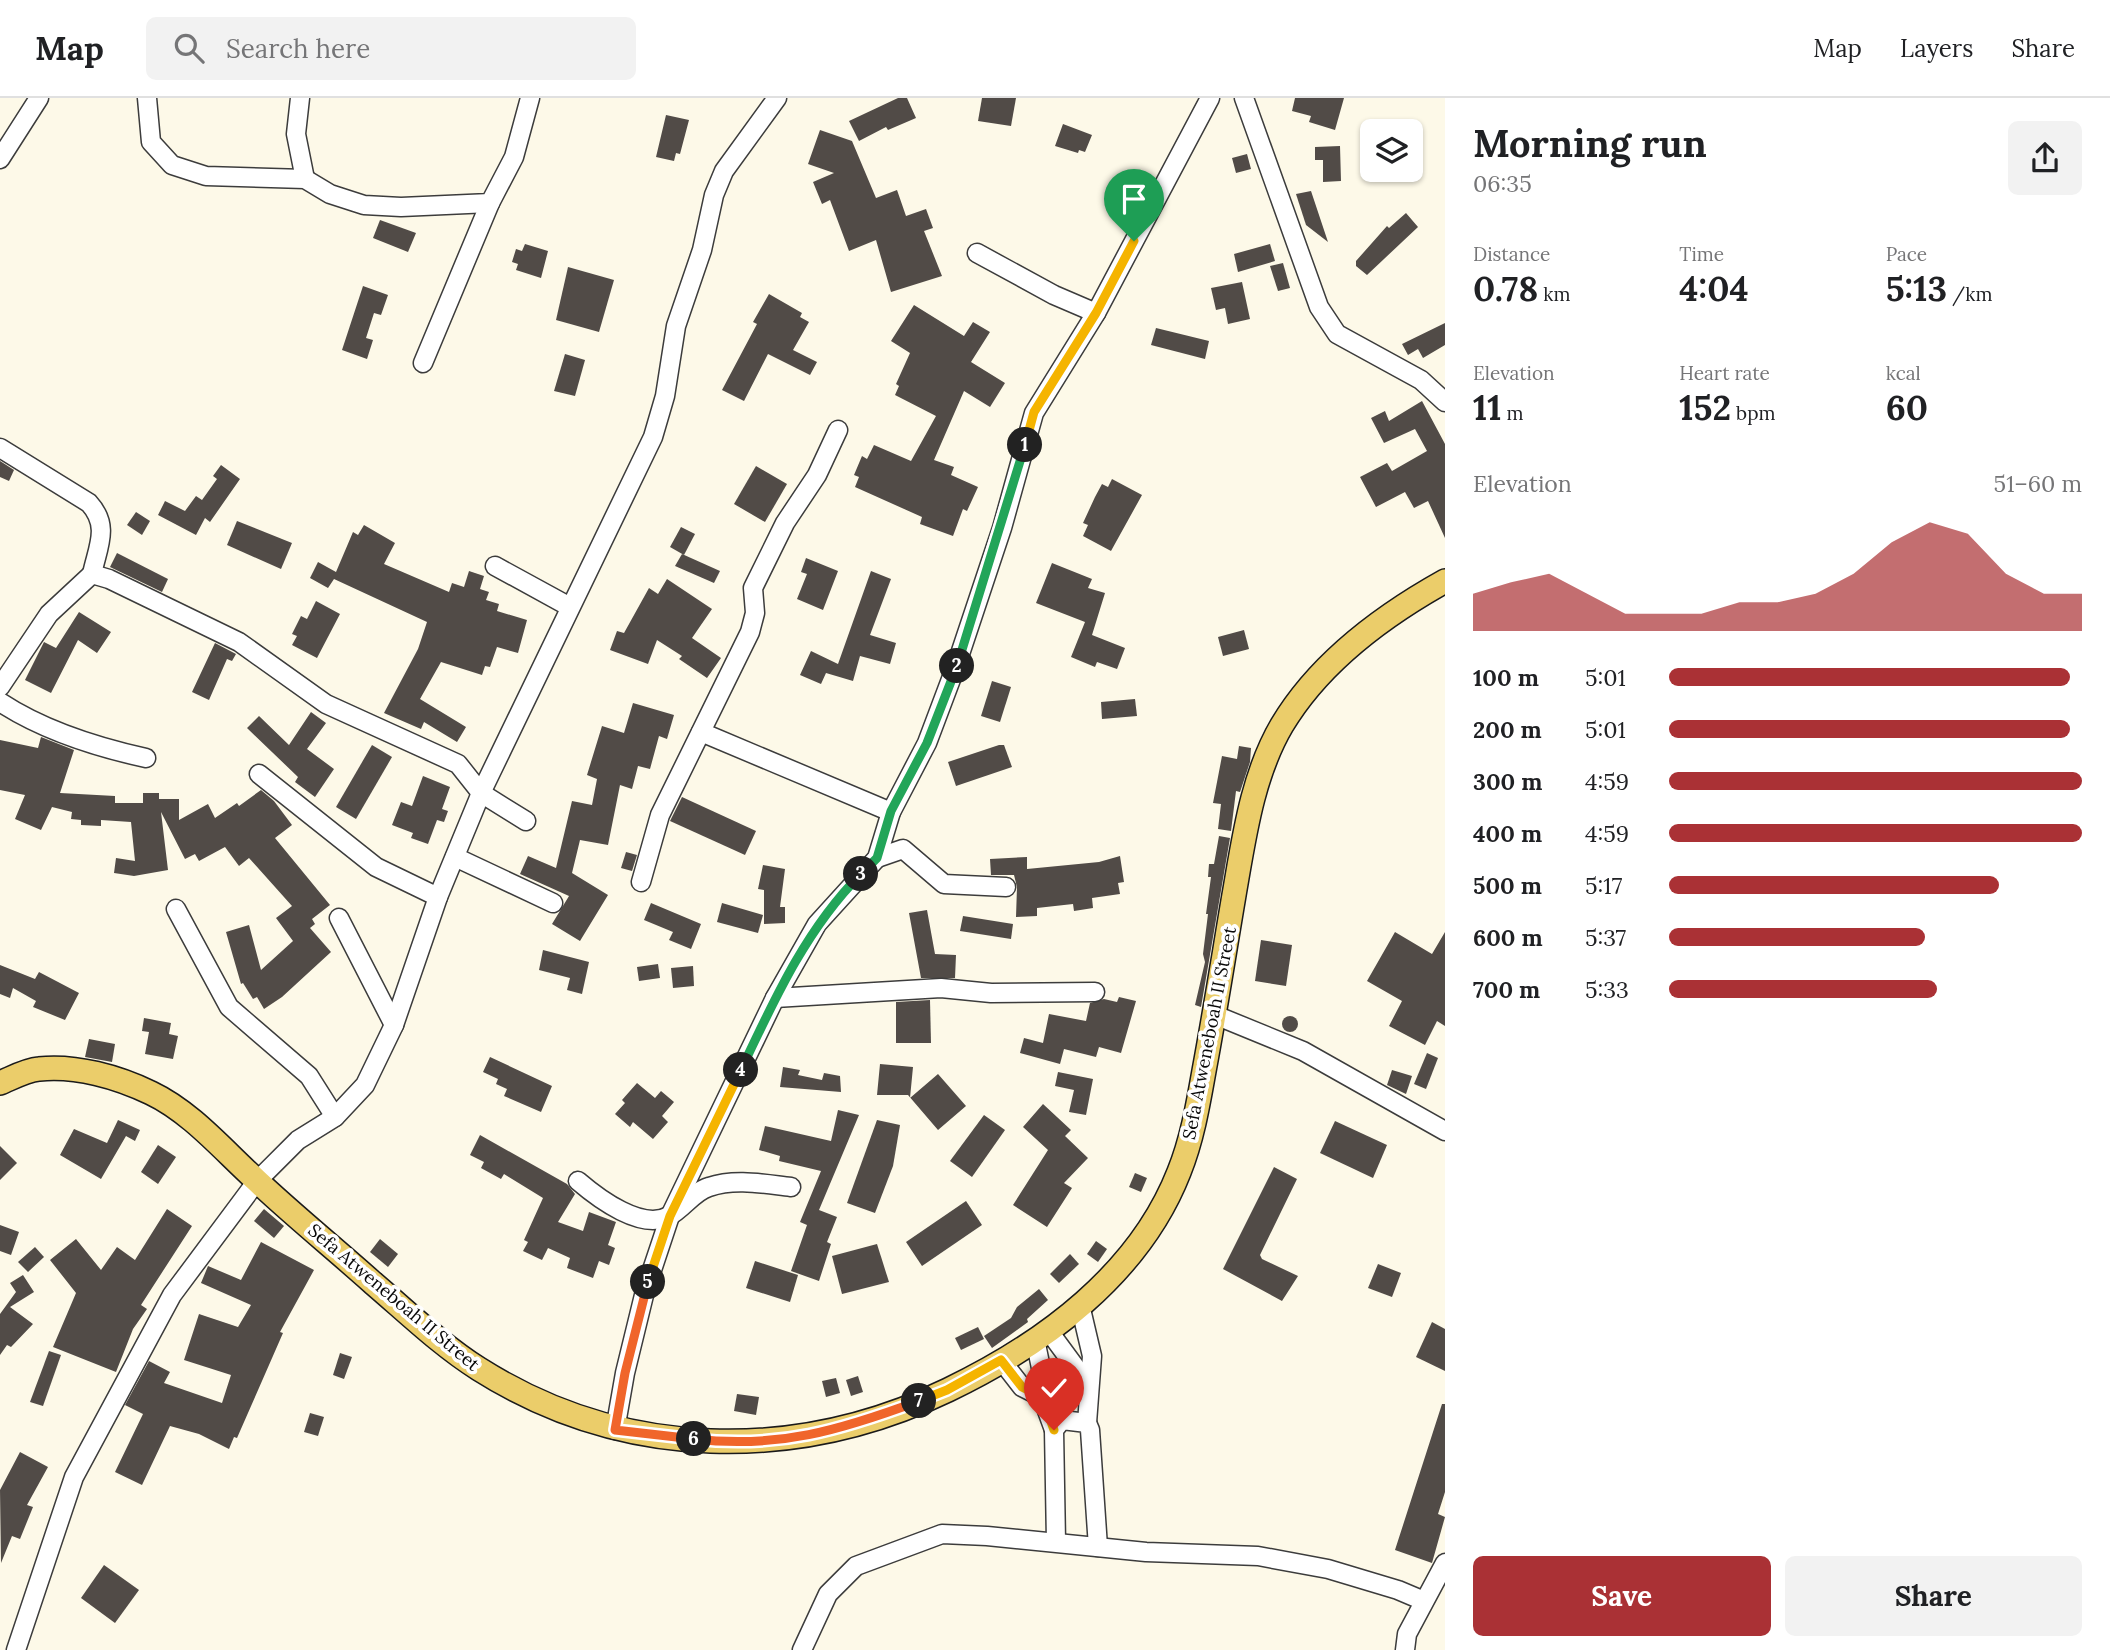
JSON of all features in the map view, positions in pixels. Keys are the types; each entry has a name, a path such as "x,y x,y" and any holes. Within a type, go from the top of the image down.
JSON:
{"main road":[{"name":"Sefa Atweneboah II Street","path":"0,1083 36,1069 77,1070 123,1081 156,1095 204,1130 257,1181 411,1316 476,1368 552,1409 615,1430 731,1443 802,1438 874,1418 947,1390 1001,1360 1081,1308 1145,1235 1176,1180 1193,1129 1249,814 1279,730 1296,704 1322,675 1392,611 1445,581"}],"street":[{"path":"0,159 38,98"},
{"path":"147,98 151,142 172,165 206,176 305,179 330,194 364,205 401,207 490,203"},
{"path":"300,98 296,134 305,179"},
{"path":"423,363 490,203 513,158 530,98"},
{"path":"16,1650 74,1477 172,1295 257,1181 298,1140 335,1117 365,1085 394,1025 438,897 481,793 653,437 665,396 676,326 702,250 714,195 724,171 777,98"},
{"path":"615,1430 625,1373 645,1291 670,1216 775,998 817,924 877,858 891,811 927,743 956,666 1002,527 1034,412 1096,313 1210,98"},
{"path":"1244,98 1319,307 1338,334 1421,380 1445,402"},
{"path":"977,253 1054,295 1096,313"},
{"path":"641,882 660,815 750,632 755,613 754,588 785,523 817,475 838,430"},
{"path":"0,448 89,503 100,515 103,526 92,574 49,614 0,687"},
{"path":"495,566 570,607"},
{"path":"92,574 109,579 239,642 327,704 458,764 481,793 526,821"},
{"path":"0,702 41,726 111,750 146,758"},
{"path":"701,732 891,811"},
{"path":"259,774 376,867 438,897"},
{"path":"877,858 903,849 944,884 1006,887"},
{"path":"455,857 553,903"},
{"path":"176,909 229,1007 309,1076 335,1117"},
{"path":"339,918 394,1025"},
{"path":"775,998 942,988 991,993 1096,992"},
{"path":"1215,1014 1303,1051 1445,1131"},
{"path":"578,1181 597,1197 636,1219 654,1222 670,1216 707,1187 745,1182 790,1187"},
{"path":"1081,1308 1092,1356 1087,1383 1087,1423 1090,1430 1098,1547"},
{"path":"1042,1334 1087,1383"},
{"path":"1042,1334 1042,1397 1054,1430 1056,1542"},
{"path":"1001,1360 1022,1387 1042,1397"},
{"path":"1042,1397 1065,1381 1087,1383"},
{"path":"1054,1430 1062,1420 1087,1423"},
{"path":"802,1650 828,1594 856,1566 942,1534 1098,1547 1258,1556 1328,1569 1398,1590 1424,1601"},
{"path":"1405,1650 1406,1634 1445,1563"}],"building":[{"path":"898,98 907,98 916,118 888,130 886,127 859,141 849,121"},
{"path":"982,98 1016,98 1011,126 978,121"},
{"path":"1295,98 1344,98 1335,130 1309,122 1311,116 1292,111"},
{"path":"666,115 689,120 680,154 676,153 674,161 656,157"},
{"path":"1063,124 1092,135 1085,152 1079,150 1078,153 1055,146"},
{"path":"820,130 852,141 876,198 897,190 906,216 926,209 933,228 924,231 942,276 891,292 876,240 849,251 830,200 822,204 813,182 834,173 808,164"},
{"path":"1340,146 1341,181 1323,182 1323,160 1315,160 1315,147"},
{"path":"1247,154 1251,169 1236,173 1232,158"},
{"path":"1311,191 1328,242 1306,225 1296,194"},
{"path":"1406,213 1418,227 1367,275 1356,266 1356,261 1387,226 1389,228"},
{"path":"380,220 416,233 408,252 373,238"},
{"path":"525,244 548,251 541,278 516,270 518,264 512,262 516,249 522,251"},
{"path":"1270,244 1275,261 1238,272 1234,254"},
{"path":"1283,263 1290,288 1278,291 1270,266"},
{"path":"568,267 614,280 599,332 556,320"},
{"path":"1242,282 1250,319 1228,324 1225,308 1216,310 1211,288"},
{"path":"363,286 388,295 381,315 374,313 366,338 373,340 367,359 342,350"},
{"path":"769,294 802,313 800,317 809,322 793,350 817,362 810,375 768,354 744,401 722,390 757,324 753,322"},
{"path":"914,305 964,336 973,322 990,332 971,362 1005,383 990,407 964,391 934,460 954,467 951,475 978,487 967,511 963,509 953,536 920,524 922,517 855,487 859,477 854,475 862,456 867,459 874,445 911,461 936,416 895,395 899,386 896,384 910,353 891,341"},
{"path":"1445,323 1445,345 1423,358 1418,349 1408,355 1402,344"},
{"path":"1156,328 1209,341 1205,359 1151,345"},
{"path":"565,354 585,360 575,396 554,391"},
{"path":"1422,401 1445,444 1445,538 1428,501 1414,508 1405,492 1376,507 1360,477 1387,463 1392,471 1427,451 1415,429 1384,443 1371,418 1385,411 1389,421"},
{"path":"0,461 14,470 9,481 0,477"},
{"path":"221,465 240,479 210,522 205,518 196,535 158,515 165,501 185,511 196,496 202,500 217,479 213,476"},
{"path":"756,466 787,484 765,522 734,504"},
{"path":"1112,479 1142,495 1111,551 1083,536 1088,525 1083,523 1102,484 1108,487"},
{"path":"136,512 150,521 142,535 127,525"},
{"path":"237,521 292,543 281,569 227,545"},
{"path":"364,525 395,543 384,564 449,592 452,583 464,587 469,571 484,576 480,589 489,592 486,600 499,604 497,611 527,620 518,653 497,647 490,667 485,666 482,675 441,662 420,699 466,727 457,742 424,722 421,729 384,713 418,649 427,622 334,579 328,588 310,578 318,562 336,572 353,532 358,535"},
{"path":"681,527 695,534 684,555 670,547"},
{"path":"117,553 168,579 162,592 110,567"},
{"path":"682,554 720,571 714,583 675,566"},
{"path":"806,558 838,571 823,610 797,599 807,574 801,572"},
{"path":"1052,563 1092,579 1088,588 1105,593 1092,635 1125,648 1117,669 1097,662 1095,667 1071,657 1085,622 1036,603"},
{"path":"871,571 891,579 870,635 896,643 890,664 860,656 853,681 826,673 821,684 800,675 811,651 838,664"},
{"path":"667,579 712,609 692,638 721,658 707,678 679,659 682,656 657,640 648,664 610,650 617,631 624,633 649,588 658,594"},
{"path":"316,601 340,614 317,658 292,645 297,636 292,634 301,616 307,619"},
{"path":"79,612 111,632 97,653 78,640 51,693 25,680 44,642 56,648"},
{"path":"1244,630 1249,649 1223,656 1218,637"},
{"path":"215,643 236,654 232,661 227,659 209,700 192,692"},
{"path":"992,681 1011,687 1000,722 981,716"},
{"path":"1135,699 1137,716 1102,719 1101,702"},
{"path":"633,703 674,715 667,739 659,736 650,769 638,766 632,789 620,785 608,845 580,840 572,873 608,895 580,941 552,924 569,896 520,874 528,856 556,868 572,801 592,805 597,779 587,775 602,726 624,733"},
{"path":"311,712 326,723 307,749 334,769 315,797 295,782 298,777 247,728 259,716 289,745"},
{"path":"41,737 74,750 60,793 115,796 115,803 143,803 143,793 159,793 159,799 179,799 179,820 208,804 215,818 237,803 239,806 261,790 274,801 292,825 275,838 330,905 312,919 315,924 310,928 331,952 282,997 264,1009 257,997 253,999 243,983 241,984 226,932 249,925 261,970 293,941 276,918 292,906 249,858 239,866 225,847 199,861 195,854 185,859 161,812 168,870 134,876 114,873 116,858 135,861 131,822 101,820 101,826 81,825 81,820 71,819 72,812 52,807 41,830 15,819 25,795 0,790 0,740 38,748"},
{"path":"372,745 392,757 356,819 336,807"},
{"path":"1004,745 1012,767 956,786 948,762"},
{"path":"1239,746 1251,748 1250,762 1240,792 1236,791 1231,831 1218,829 1221,804 1213,803 1222,756 1237,759"},
{"path":"423,776 450,787 442,809 448,811 444,822 437,820 428,844 411,838 413,833 392,825 401,802 412,806"},
{"path":"682,797 756,831 745,855 670,821"},
{"path":"1219,836 1230,838 1201,1007 1195,1005 1205,962 1203,954 1211,877 1208,877 1209,864 1214,864"},
{"path":"626,852 637,855 632,871 621,868"},
{"path":"1120,856 1124,882 1118,883 1120,894 1092,898 1093,908 1074,911 1073,904 1037,908 1037,916 1016,917 1017,887 1014,875 991,875 990,859 1027,857 1027,869 1099,862"},
{"path":"763,865 785,869 780,907 785,907 785,923 764,924 764,890 758,889"},
{"path":"651,903 701,924 691,949 669,940 673,932 644,920"},
{"path":"722,903 763,915 758,933 717,922"},
{"path":"927,910 935,954 956,955 955,978 921,978 909,913"},
{"path":"963,916 1013,924 1011,939 960,931"},
{"path":"1395,932 1432,954 1445,932 1445,1026 1437,1021 1425,1045 1389,1026 1402,1001 1367,981"},
{"path":"1261,940 1292,945 1286,986 1255,981"},
{"path":"543,950 589,962 582,994 567,990 570,978 539,970"},
{"path":"658,964 660,978 639,981 637,967"},
{"path":"0,965 35,979 39,972 79,993 65,1020 33,1007 36,1001 13,988 10,998 0,994"},
{"path":"693,966 694,986 673,988 671,968"},
{"path":"1119,997 1136,1001 1121,1053 1099,1047 1096,1057 1064,1049 1060,1064 1020,1053 1024,1038 1043,1043 1049,1014 1086,1021 1090,1003 1104,999 1117,1002"},
{"path":"930,1000 931,1043 896,1043 896,1002"},
{"path":"1290,1016 1296,1018 1296,1030 1290,1032 1284,1030 1282,1024 1284,1018"},
{"path":"144,1018 171,1023 169,1034 178,1036 173,1059 145,1054 149,1032 142,1031"},
{"path":"89,1039 115,1044 112,1062 85,1057"},
{"path":"1427,1053 1438,1058 1426,1089 1414,1084"},
{"path":"490,1057 552,1086 541,1112 504,1096 507,1089 496,1084 498,1079 483,1072"},
{"path":"880,1064 913,1067 910,1097 877,1095"},
{"path":"783,1067 800,1070 798,1075 822,1080 824,1073 840,1076 841,1092 780,1087"},
{"path":"1392,1070 1412,1076 1406,1094 1387,1085"},
{"path":"1058,1072 1093,1079 1086,1115 1069,1112 1074,1090 1055,1086"},
{"path":"938,1074 966,1106 938,1130 910,1098"},
{"path":"637,1083 655,1098 661,1091 674,1102 662,1116 668,1122 653,1139 633,1122 630,1127 615,1114 625,1103 622,1100"},
{"path":"1043,1104 1071,1130 1065,1136 1088,1158 1064,1183 1072,1188 1047,1227 1013,1205 1048,1150 1023,1127"},
{"path":"838,1110 859,1115 819,1210 837,1217 827,1242 831,1244 819,1281 791,1271 807,1225 800,1222 821,1171 779,1161 780,1156 759,1150 765,1126 831,1141"},
{"path":"984,1115 1005,1130 972,1177 950,1161"},
{"path":"118,1120 140,1130 135,1141 126,1136 101,1179 60,1155 74,1129 107,1143"},
{"path":"877,1120 900,1125 893,1166 875,1213 847,1203"},
{"path":"1335,1121 1387,1145 1373,1178 1320,1153"},
{"path":"480,1135 567,1184 575,1194 558,1222 583,1231 589,1212 616,1222 608,1245 615,1248 609,1265 599,1261 593,1278 567,1268 570,1258 548,1248 542,1260 523,1251 528,1242 524,1240 543,1198 504,1174 501,1179 481,1168 484,1162 470,1155"},
{"path":"158,1145 176,1157 158,1184 141,1172"},
{"path":"0,1146 17,1163 0,1180"},
{"path":"1274,1167 1297,1179 1260,1255 1262,1259 1298,1276 1282,1301 1223,1269"},
{"path":"1135,1173 1147,1178 1141,1192 1129,1187"},
{"path":"966,1201 982,1225 922,1266 906,1242"},
{"path":"167,1209 192,1226 141,1305 147,1309 133,1329 116,1372 53,1347 76,1293 50,1260 76,1239 101,1270 117,1247 135,1260"},
{"path":"264,1209 284,1226 274,1238 254,1221"},
{"path":"0,1225 19,1232 11,1255 0,1251"},
{"path":"380,1239 398,1254 388,1267 370,1252"},
{"path":"1096,1241 1107,1249 1098,1262 1087,1254"},
{"path":"261,1242 314,1270 280,1332 283,1333 237,1438 234,1437 229,1449 199,1434 170,1426 142,1485 115,1472 143,1414 125,1405 149,1361 170,1372 164,1383 222,1403 231,1375 184,1360 199,1314 238,1327 251,1305 201,1283 208,1266 241,1280"},
{"path":"877,1244 889,1282 842,1294 832,1256"},
{"path":"35,1247 44,1257 28,1272 18,1262"},
{"path":"1070,1254 1079,1264 1059,1283 1050,1274"},
{"path":"755,1261 798,1275 790,1302 746,1288"},
{"path":"1378,1264 1401,1273 1392,1297 1368,1288"},
{"path":"23,1275 34,1292 10,1307 33,1324 11,1347 7,1345 0,1355 0,1314 16,1292 10,1283"},
{"path":"1039,1289 1048,1300 1027,1319 1028,1322 992,1348 984,1336 1011,1318 1017,1307"},
{"path":"1432,1322 1445,1329 1445,1371 1416,1357"},
{"path":"978,1327 984,1339 961,1350 955,1338"},
{"path":"49,1351 61,1355 43,1406 30,1402"},
{"path":"340,1353 352,1357 344,1379 333,1375"},
{"path":"858,1376 863,1392 851,1396 846,1380"},
{"path":"836,1378 840,1393 826,1397 822,1381"},
{"path":"737,1394 759,1397 756,1415 734,1411"},
{"path":"1442,1404 1445,1404 1445,1492 1438,1514 1445,1517 1432,1563 1395,1550"},
{"path":"310,1413 324,1417 318,1436 304,1432"},
{"path":"20,1452 48,1467 27,1505 33,1507 20,1539 12,1536 1,1563 0,1490"},
{"path":"104,1565 139,1590 115,1623 81,1598"}],"route":[{"path":"1054,1430 1042,1397 1022,1387 1001,1360 947,1390 874,1418 802,1438 731,1443 615,1430 625,1373 645,1291 670,1216 775,998 817,924 844,891 877,858 891,811 927,743 956,666 1002,527 1034,412 1096,313 1134,241"}]}
